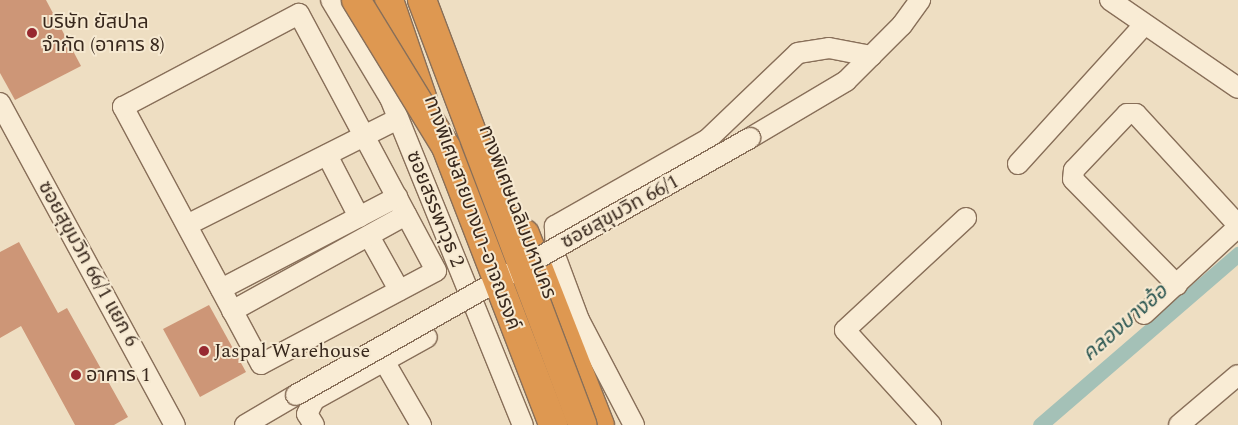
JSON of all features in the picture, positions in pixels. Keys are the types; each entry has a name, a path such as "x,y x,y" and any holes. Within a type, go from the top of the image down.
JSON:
{"highway":[{"path":"356,0 446,147"},
{"path":"389,0 540,425"},
{"name":"ทางพิเศษสายบางนา-อาจณรงค์","path":"395,0 446,147 553,425"},
{"name":"ทางพิเศษสายบางนา-อาจณรงค์","path":"422,0 583,425"},
{"name":"ทางพิเศษเฉลิมมหานคร","path":"433,0 600,425"}],"street":[{"name":"ซอยสรรพาวุธ 2","path":"331,0 390,98 523,425"},
{"name":"ซอยสุขุมวิท 66/1","path":"245,425 750,138 846,81 871,56 920,0"},
{"path":"1110,0 1238,88"},
{"path":"298,14 364,137 436,271 261,364 123,106 298,14"},
{"path":"1018,164 1144,25"},
{"path":"634,425 579,320 556,258 554,226 708,139 798,53 829,48 871,56"},
{"name":"ซอยสุขุมวิท 66/1 แยก 6","path":"0,103 175,425"},
{"path":"1144,314 1177,285 1238,226 1136,114 1127,114 1074,170 1072,179 1177,285"},
{"path":"187,226 398,120"},
{"path":"327,155 359,217"},
{"path":"221,289 396,197"},
{"path":"232,310 406,215"},
{"path":"931,425 845,330 966,218"},
{"path":"369,236 399,290"},
{"path":"314,425 307,414 314,400 427,337"},
{"path":"384,361 421,425"},
{"path":"1179,425 1238,375"}],"building":[{"name":"บริษัท ยัสปาล จำกัด (อาคาร 8)","path":"0,0 46,0 81,66 15,100 0,73"},
{"name":"อาคาร 1","path":"19,242 58,313 67,308 128,417 114,425 75,425 21,326 0,338 0,252"},
{"name":"Jaspal Warehouse","path":"209,305 246,372 200,397 163,329"}],"waterway":[{"name":"คลองบางอ้อ","path":"1040,425 1238,254"}],"place":[{"name":"บริษัท ยัสปาล จำกัด (อาคาร 8)","path":"32,33"},
{"name":"Jaspal Warehouse","path":"204,351"},
{"name":"อาคาร 1","path":"76,375"}]}
